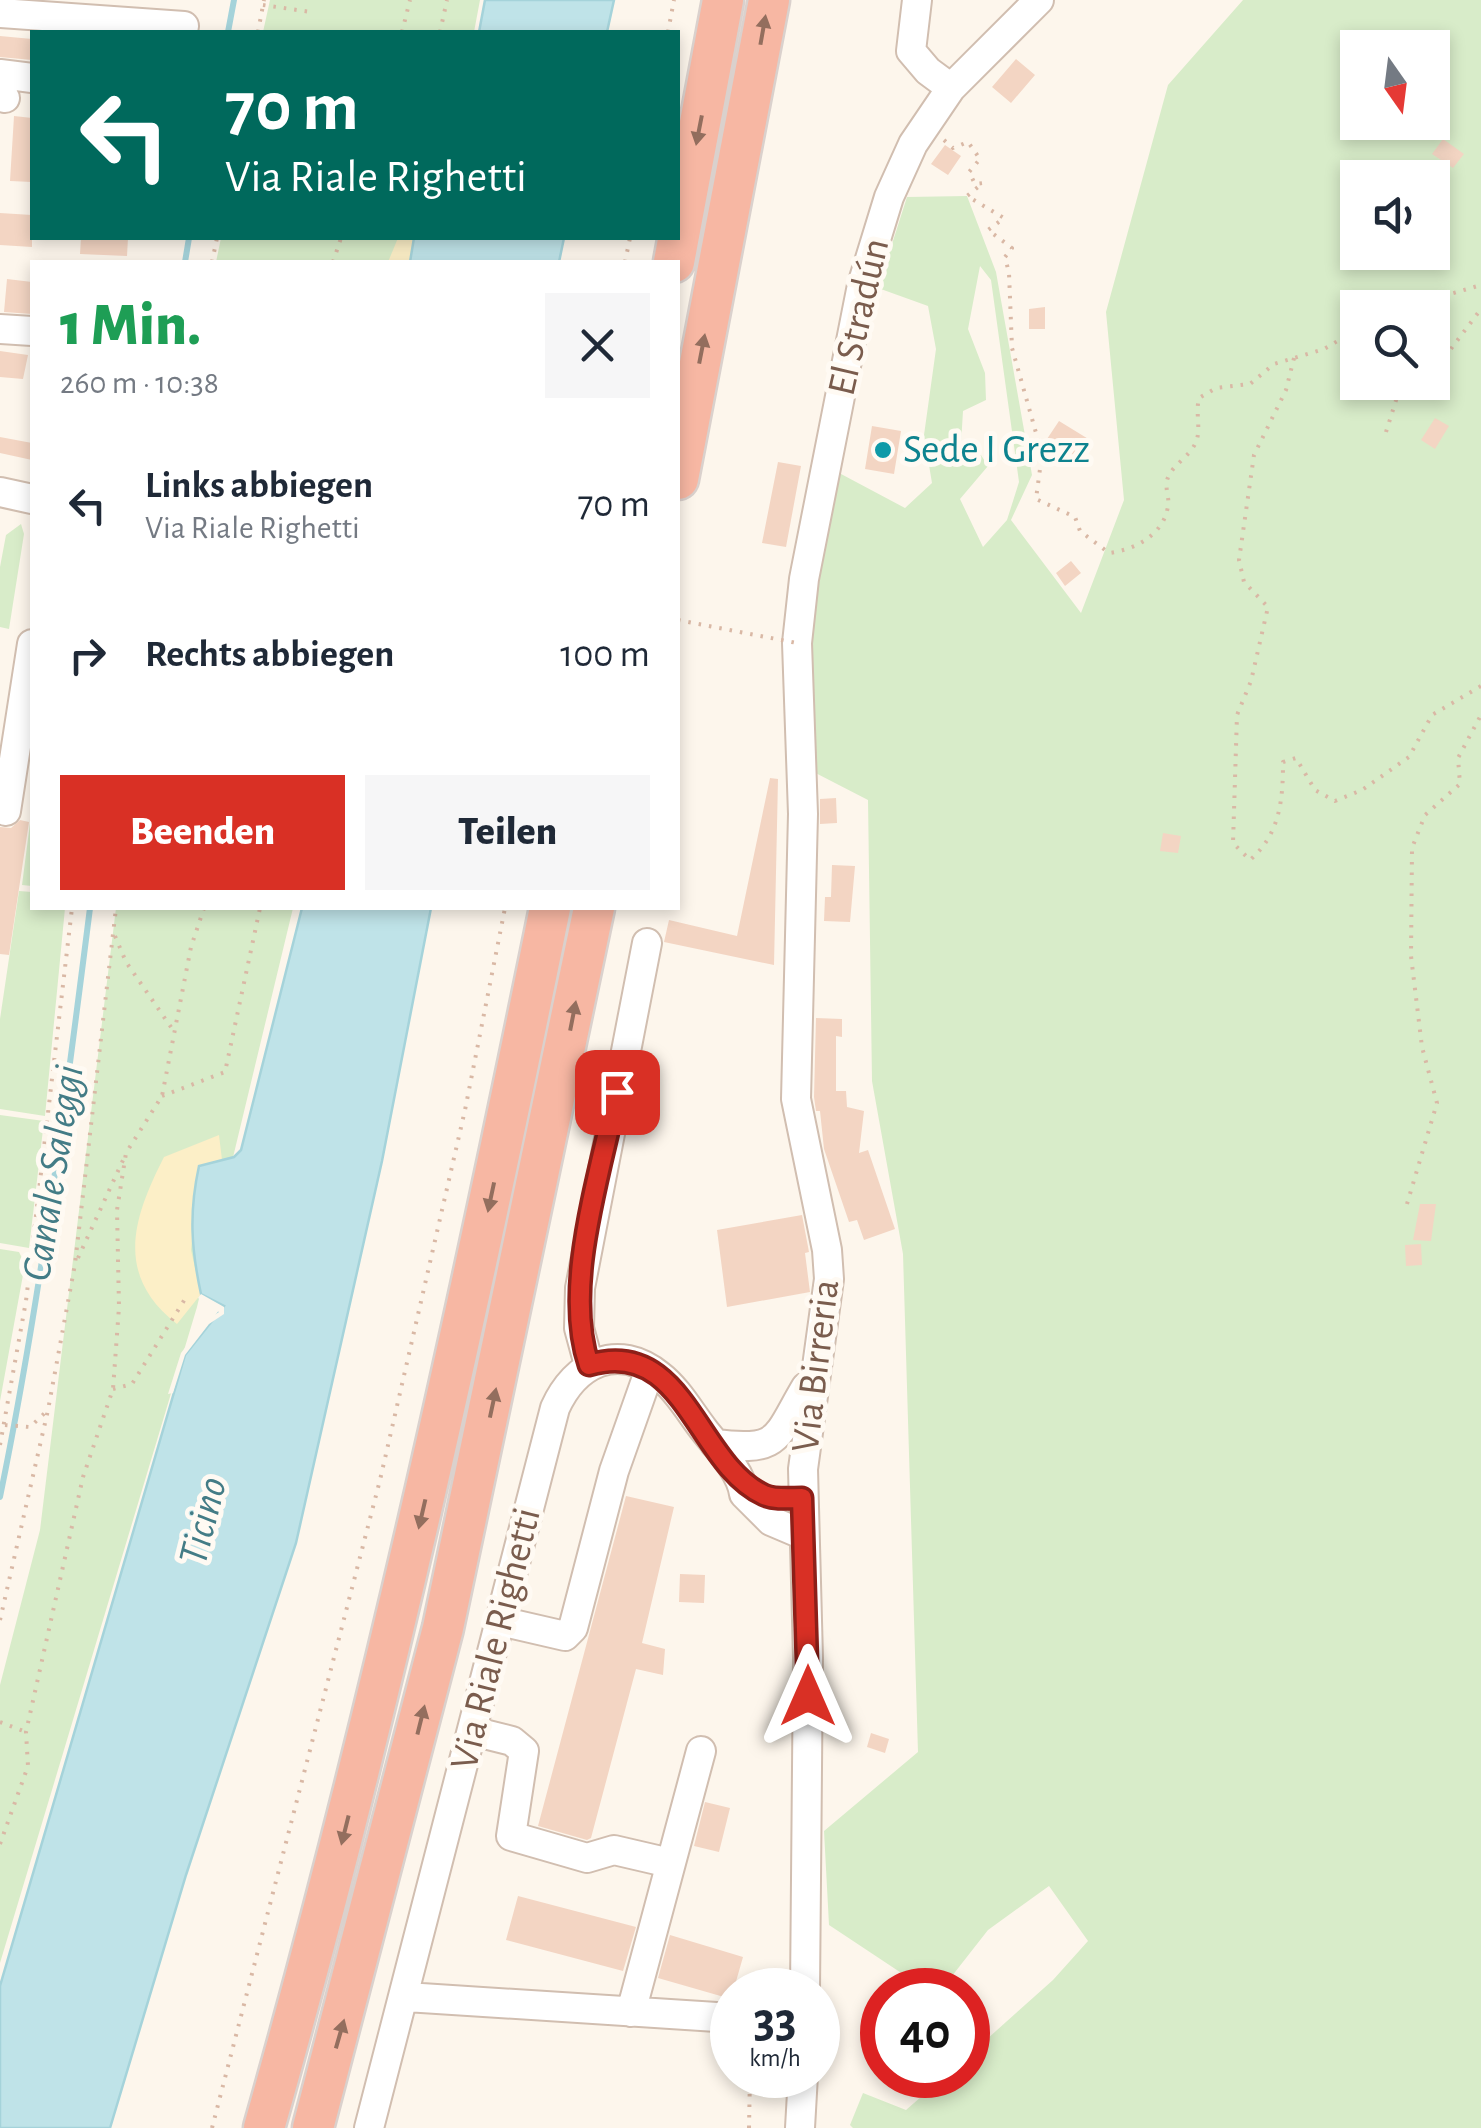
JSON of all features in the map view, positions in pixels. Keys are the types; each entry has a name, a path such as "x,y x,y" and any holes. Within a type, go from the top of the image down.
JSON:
{"highway":[{"path":"680,231 724,0"},
{"path":"680,468 769,0"},
{"path":"264,2128 343,1840 426,1498 550,910"},
{"path":"313,2128 443,1628 594,910"}],"street":[{"path":"916,0 912,51 928,71 951,88"},
{"name":"El Stradún","path":"798,686 789,641 862,285 889,197 926,122 951,88 1040,0"},
{"path":"0,13 184,26"},
{"path":"2,90 30,79"},
{"path":"0,328 30,331"},
{"path":"0,492 30,499"},
{"path":"6,811 30,657"},
{"name":"Via Birreria","path":"798,686 802,814 796,1099 828,1250 829,1280 802,1498 808,1658 806,1968"},
{"path":"647,943 580,1288 579,1328 589,1365 624,1361 650,1369 665,1379 742,1482 769,1497 802,1498"},
{"name":"Via Riale Righetti","path":"369,2128 406,1997 555,1408 569,1381 589,1365"},
{"path":"500,1621 565,1636 574,1628 614,1470 650,1369"},
{"path":"715,1444 752,1448 771,1442 816,1371"},
{"path":"742,1482 744,1494 771,1520 804,1535"},
{"path":"472,1731 512,1741 524,1751 511,1836 587,1858 614,1850 657,1860"},
{"path":"631,2012 701,1751"},
{"path":"406,1997 710,2017"},
{"path":"800,2128 802,2098"}],"path":[{"path":"402,30 410,0"},
{"path":"440,30 447,0"},
{"path":"668,30 674,0"},
{"path":"258,30 264,3 311,12"},
{"path":"926,122 953,148 968,142 980,159 969,172 975,184 984,182 967,196 1004,218 988,230 1012,248 1004,257 1010,273 1012,348 1042,454 1036,499 1075,518 1080,531 1098,548 1109,553 1130,550 1154,534 1169,503 1165,492 1170,474 1194,446 1199,432 1194,416 1199,398 1216,388 1250,384 1274,364 1324,349 1340,340"},
{"path":"1450,294 1481,285"},
{"path":"1450,350 1481,308"},
{"path":"1294,358 1286,390 1254,455 1238,560 1244,582 1268,607 1251,681 1237,715 1233,844 1250,860 1267,845 1280,814 1282,762 1296,758 1315,790 1335,801 1362,790 1410,757 1432,715 1481,686"},
{"path":"1386,432 1396,400"},
{"path":"680,620 789,641"},
{"path":"1406,1204 1437,1103 1422,1047 1411,956 1412,848 1425,815 1460,784 1458,758 1481,716"},
{"path":"0,1445 8,1425 26,1301 72,910"},
{"path":"0,1620 48,1410 75,1264 116,910"},
{"path":"75,1264 126,1154 162,1096 204,910"},
{"path":"162,1096 225,1072 260,910"},
{"path":"212,2128 380,1480 465,1110 504,910"},
{"path":"113,932 126,962 175,1032"},
{"path":"0,1844 28,1766 26,1732 82,1477 112,1389 119,1308 117,1210 126,1154"},
{"path":"112,1389 132,1384 185,1299"},
{"path":"8,1425 30,1428 48,1410"},
{"path":"0,1722 26,1732"},
{"path":"749,2128 750,2098"}],"green space":[{"path":"270,0 480,0 474,30 263,30"},
{"path":"1243,0 1481,0 1481,2128 850,2125 861,2098 876,2098 906,2110 920,2098 990,2098 990,2036 1053,1980 1088,1941 1049,1886 988,1930 958,1968 894,1968 829,1925 824,1831 918,1752 903,1254 872,1081 868,800 802,766 797,652 826,466 905,508 932,483 924,435 936,349 928,306 878,288 907,197 967,196 996,272 1032,475 1011,520 1081,613 1124,500 1106,312 1168,85","holes":["980,266 991,280 1019,482 1007,520 983,547 960,499 988,466 979,452 961,444 963,411 986,400 985,373 968,329"]},
{"path":"221,240 437,240 433,260 216,260"},
{"path":"21,524 24,534 9,629 0,627 0,567 6,535"},
{"path":"30,823 30,886 22,885"},
{"path":"19,891 30,892 30,910 65,910 45,1116 0,1109 0,1019"},
{"path":"116,910 293,910 197,1307 0,1963 0,1685 40,1530"},
{"path":"0,1115 44,1121 29,1248 0,1243"},
{"path":"0,1249 19,1252 25,1264 0,1401"}],"sand":[{"path":"397,240 414,240 410,260 389,260"},
{"path":"219,1135 222,1160 199,1166 191,1250 201,1294 177,1324 144,1286 137,1266 138,1224 164,1157"}],"water":[{"path":"485,0 614,0 607,30 479,30"},
{"path":"414,240 564,240 559,260 410,260"},
{"name":"Ticino","path":"301,910 431,910 382,1161 296,1543 186,1875 110,2128 0,2128 0,1986 185,1355 224,1306 201,1294 193,1245 199,1166 234,1157 241,1150"}],"pier":[{"path":"201,1294 224,1307 224,1314 209,1324 185,1355 173,1393 168,1394 181,1353 205,1321 219,1312 198,1298"}],"building":[{"path":"0,36 30,39 30,60 0,57"},
{"path":"1016,59 1035,75 1011,103 992,87"},
{"path":"14,116 30,118 30,182 10,181"},
{"path":"1444,140 1464,154 1453,168 1450,160 1432,154"},
{"path":"945,145 961,156 948,175 931,164"},
{"path":"0,213 30,215 32,247 0,245"},
{"path":"81,240 128,240 127,256 80,254"},
{"path":"7,279 30,282 30,314 4,312"},
{"path":"1045,307 1045,329 1029,329 1029,309"},
{"path":"0,351 28,355 23,379 0,377"},
{"path":"1435,418 1449,426 1435,449 1421,440"},
{"path":"1059,421 1090,440 1078,459 1047,439"},
{"name":"Sede I Grezz","path":"872,426 901,431 894,474 865,469"},
{"path":"0,437 30,443 30,460 0,453"},
{"path":"778,462 801,466 786,547 762,543"},
{"path":"1071,561 1081,573 1065,586 1056,573"},
{"path":"770,778 778,779 774,965 664,942 669,920 737,936"},
{"path":"836,798 837,823 820,824 820,799"},
{"path":"20,820 29,822 9,955 0,954 0,827 11,828"},
{"path":"1163,833 1181,836 1178,853 1160,851"},
{"path":"832,865 855,866 850,922 824,921 825,897 831,897"},
{"path":"816,1018 842,1019 842,1037 836,1036 836,1091 846,1091 847,1107 864,1111 859,1153 868,1150 895,1229 864,1240 857,1220 849,1222 824,1149 820,1111 816,1111 814,1097"},
{"path":"1420,1204 1436,1204 1431,1241 1413,1240"},
{"path":"802,1215 809,1252 805,1253 810,1292 727,1307 717,1230"},
{"path":"1421,1244 1422,1265 1406,1266 1405,1245"},
{"path":"626,1496 674,1507 642,1643 665,1649 663,1675 636,1669 591,1838 587,1840 538,1826"},
{"path":"680,1574 705,1575 704,1603 679,1602"},
{"path":"871,1733 889,1739 885,1753 867,1747"},
{"path":"705,1802 730,1808 719,1852 694,1846"},
{"path":"518,1896 636,1927 623,1971 506,1940"},
{"path":"670,1935 743,1957 740,1968 710,1968 710,1993 658,1978"}],"waterway":[{"name":"Canale Saleggi","path":"228,30 234,0"},
{"name":"Canale Saleggi","path":"185,260 189,240"},
{"name":"Canale Saleggi","path":"0,1497 39,1277 90,910"}],"place":[{"name":"Sede I Grezz","path":"883,450"}],"route":[{"path":"617,1092 580,1288 581,1340 589,1365 635,1363 665,1379 742,1482 769,1497 802,1498 808,1696"}]}
